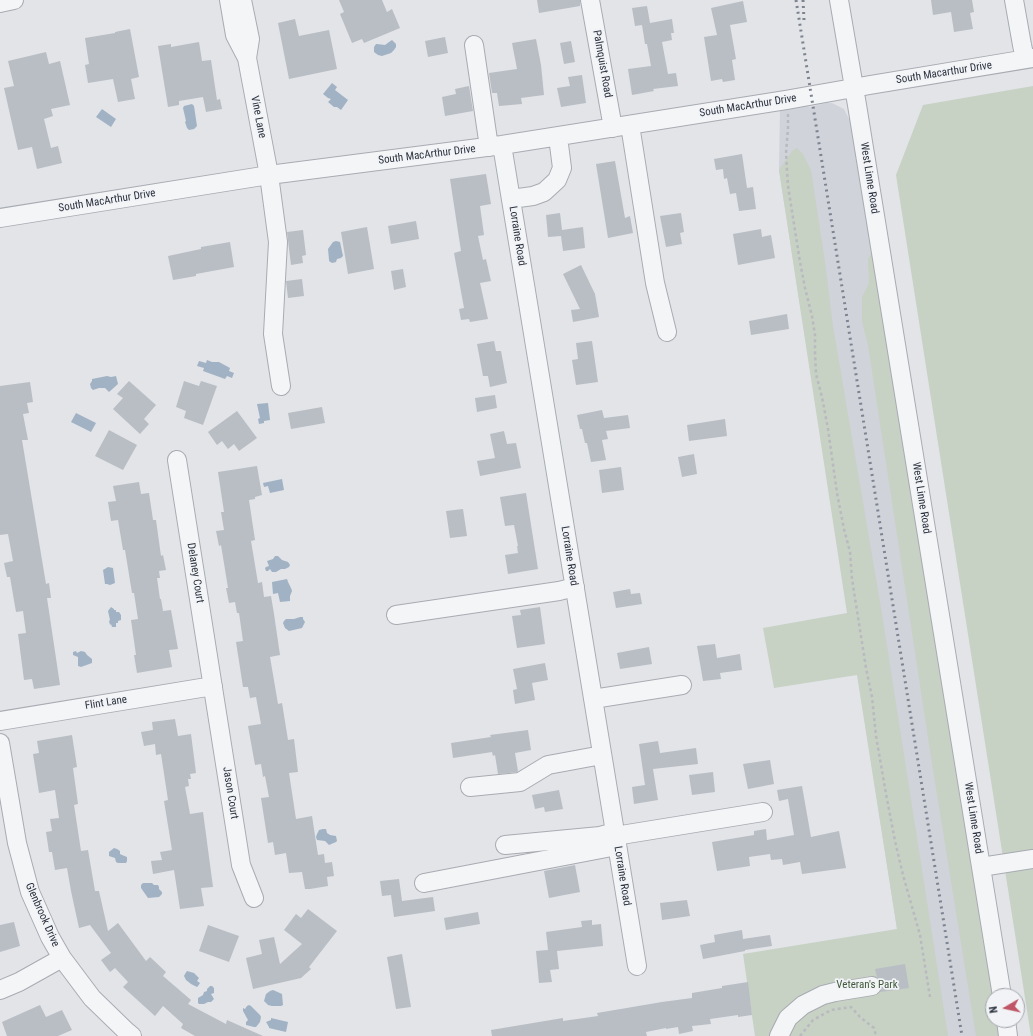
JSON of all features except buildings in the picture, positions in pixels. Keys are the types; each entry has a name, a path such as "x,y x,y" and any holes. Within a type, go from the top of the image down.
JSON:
{"street":[{"path":"0,3 14,0"},
{"name":"Vine Lane","path":"229,0 235,35 247,58 269,175 278,242 273,334 281,386"},
{"name":"Vine Lane","path":"242,0 250,39 247,58"},
{"name":"Palmquist Road","path":"590,0 613,128"},
{"name":"West Linne Road","path":"839,0 1001,988"},
{"path":"1014,0 1022,45 1029,59"},
{"name":"Lorraine Road","path":"474,45 495,146 511,199 574,587 638,966"},
{"name":"South Macarthur Drive","path":"854,88 1029,59"},
{"name":"South MacArthur Drive","path":"0,218 269,175 558,137 854,88"},
{"path":"630,125 653,268 666,332"},
{"path":"511,199 533,196 544,192 556,180 562,168 558,137"},
{"name":"Delaney Court","path":"177,460 213,686"},
{"path":"396,615 559,591 574,587"},
{"path":"593,699 682,685"},
{"name":"Flint Lane","path":"0,721 213,686"},
{"name":"Jason Court","path":"213,686 241,865 254,898"},
{"name":"Glenbrook Drive","path":"0,743 17,843 30,892 50,937 62,958 92,998 132,1036"},
{"path":"470,787 520,782 548,765 602,755"},
{"path":"424,883 616,838 763,812"},
{"path":"506,845 600,836 616,838"},
{"path":"981,867 1033,859"},
{"path":"0,990 19,982 62,958"},
{"path":"779,1036 788,1018 802,1005 835,992 872,986"}],"path":[{"path":"786,100 788,117 786,153 788,186 800,262 815,335 816,374 828,429 837,493 850,552 852,579 872,697 876,736 886,794 900,861 920,935 930,997"},
{"path":"800,1036 813,1020 831,1010 851,1007 860,1017 874,1028 876,1036"}],"shaded area":[{"path":"832,103 844,109 854,129 992,988 985,988 985,1028 997,1028 1001,1036 928,1036 897,929 779,170 780,108 805,105 810,107"}],"green space":[{"path":"1033,86 1033,1036 1031,1036 1025,998 1025,988 1023,988 896,175 923,105"},
{"name":"Veteran's Park","path":"797,148 803,154 811,170 833,326 882,614 948,1036 755,1036 743,954 897,929 857,675 774,688 763,628 847,613 779,170 792,151"},
{"path":"873,250 992,988 985,988 985,1028 1000,1028 1001,1036 976,1036 931,757 868,345 862,322 862,297 869,283 868,259"}],"water":[{"path":"392,40 396,44 396,47 391,53 382,56 374,52 374,47 376,44 385,45"},
{"path":"332,83 337,87 335,90 348,100 341,110 328,102 331,99 323,94"},
{"path":"192,104 194,106 197,126 194,129 189,130 185,122 183,108 184,106"},
{"path":"102,109 116,119 111,127 96,117"},
{"path":"333,242 340,242 343,256 337,259 336,262 332,263 329,261 328,249"},
{"path":"207,360 219,362 230,368 229,371 234,373 232,378 227,376 225,379 203,371 204,368 197,366 199,361 206,363"},
{"path":"116,376 118,384 109,392 105,388 93,390 91,388 90,384 92,379"},
{"path":"268,403 270,420 259,424 258,419 260,418 257,404"},
{"path":"76,413 96,423 91,432 71,422"},
{"path":"282,479 284,490 270,493 268,486 264,487 263,483"},
{"path":"275,556 278,556 282,560 288,562 290,565 289,567 276,572 272,572 270,569 266,571 265,568 269,566 267,561 273,559"},
{"path":"108,567 113,568 115,583 110,585 105,584 103,570"},
{"path":"287,579 292,591 290,601 280,602 278,593 273,594 272,582"},
{"path":"111,607 121,615 121,620 116,623 116,627 112,627 109,621 108,611"},
{"path":"303,617 305,622 302,628 289,631 285,628 283,623 286,619"},
{"path":"76,651 77,653 81,651 85,652 92,659 92,663 81,667 78,666 78,657 73,655 73,652"},
{"path":"326,829 327,833 330,835 336,836 337,841 329,845 325,841 317,840 316,837 319,830"},
{"path":"114,848 120,851 120,854 127,857 126,863 118,863 116,862 115,858 109,856 109,852"},
{"path":"143,883 158,885 162,894 159,897 148,898 141,888"},
{"path":"187,971 194,973 199,978 197,981 200,983 197,987 186,980 184,976"},
{"path":"210,986 214,988 214,993 211,994 214,999 211,1002 199,1004 198,998 207,991"},
{"path":"273,990 282,994 283,1005 272,1006 268,1005 264,1001 266,994"},
{"path":"249,1005 261,1017 260,1022 256,1027 246,1025 248,1020 243,1008 245,1009"},
{"path":"271,1018 288,1022 286,1032 269,1028 266,1022 271,1020"}],"railway":[{"path":"796,0 962,1036"},
{"path":"803,0 804,20"}]}
